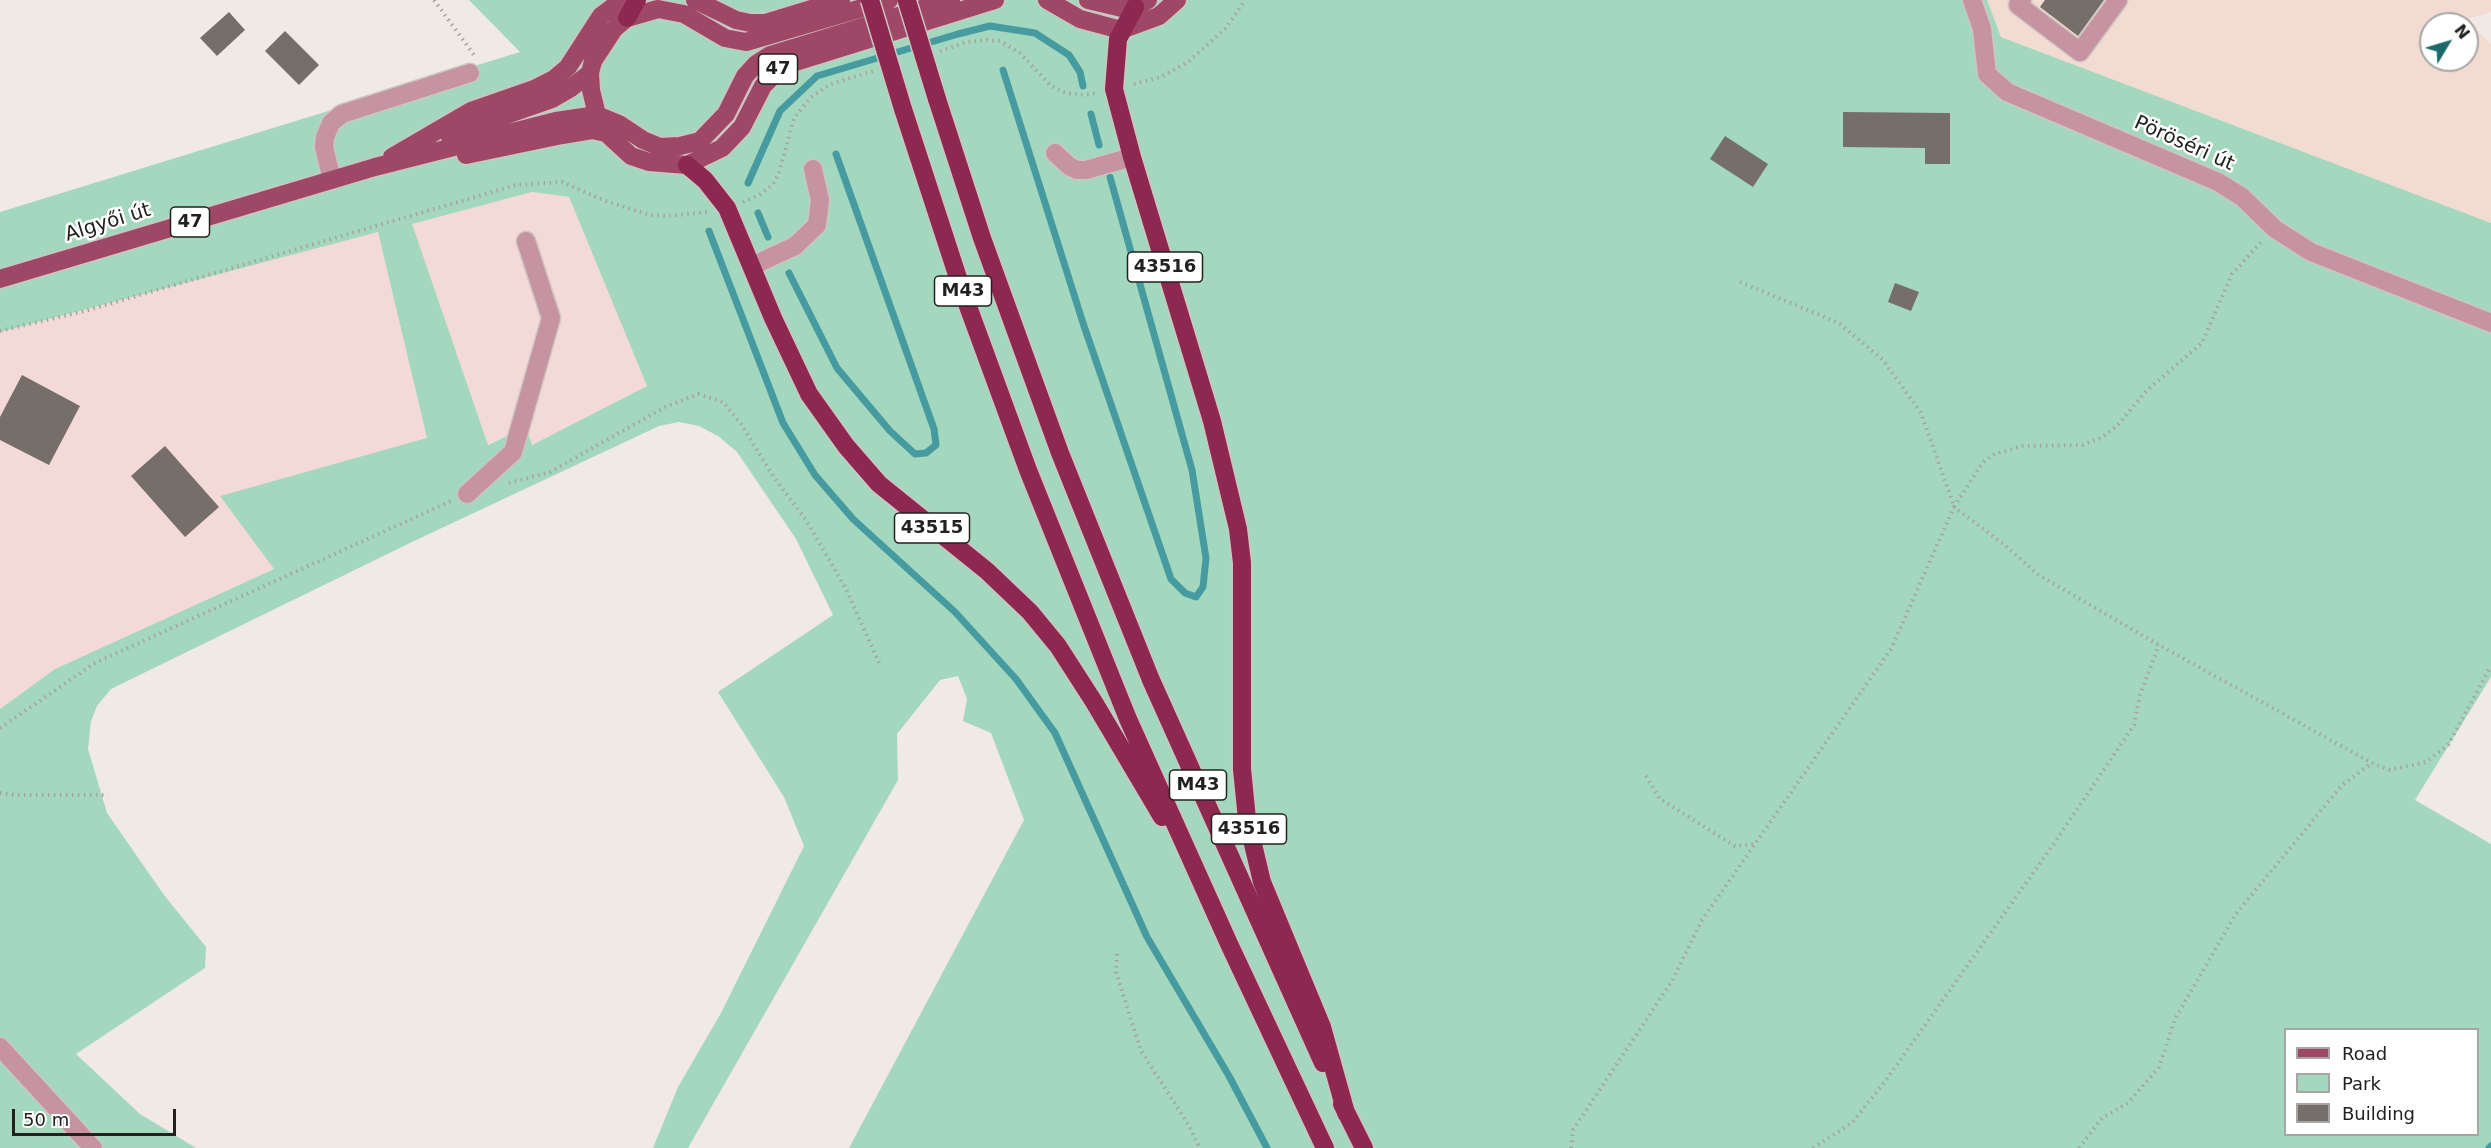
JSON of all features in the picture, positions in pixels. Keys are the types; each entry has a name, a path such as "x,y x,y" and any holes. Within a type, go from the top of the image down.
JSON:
{"highway":[{"path":"627,18 637,0"},
{"name":"M43","path":"870,0 962,290 1028,470 1128,719 1199,878 1325,1148"},
{"name":"M43","path":"907,0 982,238 1060,453 1151,680 1346,1113 1364,1148"},
{"name":"43516","path":"1141,3 1121,30 1115,55 1114,89 1132,158 1212,421 1238,529 1242,563 1242,769 1247,819 1262,882 1322,1026 1346,1113"},
{"name":"43515","path":"687,165 705,180 727,208 809,394 846,446 879,484 987,572 1030,612 1051,638 1094,702 1113,738 1199,878"}],"main road":[{"name":"47","path":"375,167 471,111 534,89 554,79 568,67 602,16 622,0"},
{"path":"695,0 736,20 750,23 775,20 841,0"},
{"name":"47","path":"375,167 476,124 552,99 572,88 590,73 593,61 609,35 627,18 658,9 684,14 724,38 746,42 889,0"},
{"name":"47","path":"375,167 556,121 597,115 619,124 643,140 660,147 680,146 700,141 726,114 745,76 770,55 951,0"},
{"name":"47","path":"687,165 722,148 742,127 763,86 772,74 783,66 995,0"},
{"path":"1047,0 1080,19 1121,30 1152,20 1177,0"},
{"path":"1088,0 1108,6 1141,3"},
{"path":"590,73 597,115 606,133 631,156 649,162 687,165"},
{"name":"47","path":"375,167 487,153 592,130 606,133"},
{"name":"Algyői út","path":"0,279 375,167"}],"street":[{"name":"Pöröséri út","path":"1972,0 1982,29 1987,74 2007,92 2218,182 2242,197 2275,229 2311,252 2491,323"},
{"path":"2022,0 2018,5 2080,52 2118,0"},
{"path":"333,180 324,147 325,137 331,123 342,114 470,73"},
{"path":"1055,153 1077,170 1086,170 1132,158"},
{"path":"752,266 795,246 817,225 820,200 813,170"},
{"path":"467,494 513,452 551,318 526,241"},
{"path":"0,1047 93,1148"}],"path":[{"path":"434,0 478,60 470,73"},
{"path":"1571,1148 1573,1130 1672,981 1702,920 1891,648 1954,507 1983,462 1995,454 2024,446 2082,445 2101,438 2117,426 2147,390 2202,343 2232,274 2275,229"},
{"path":"1740,282 1839,323 1883,360 1921,413 1954,507 2037,574 2372,764 2390,771 2426,762 2448,745 2491,666"},
{"path":"498,486 550,472 665,407 698,394 723,402 741,424 773,476 806,520 846,589 880,665"},
{"path":"0,728 95,663 467,494"},
{"path":"1813,1148 1852,1123 1887,1080 2059,836 2134,725 2140,695 2159,645"},
{"path":"2079,1148 2102,1118 2128,1103 2159,1067 2175,1018 2235,915 2342,785 2372,764"},
{"path":"1646,776 1660,799 1735,846 1757,844"},
{"path":"0,793 108,795"},
{"path":"1117,954 1116,972 1141,1051 1188,1124 1200,1148"}],"shaded area":[{"path":"1987,0 2491,0 2491,12 2479,16 2479,12 2419,12 2419,72 2479,72 2479,32 2491,45 2491,223 2001,37"},
{"path":"532,192 569,197 647,386 532,445 526,427 487,445 411,224"},
{"path":"378,231 427,439 221,496 274,569 55,669 0,709 0,332"}],"green space":[{"path":"469,0 1987,0 2001,37 2491,223 2491,677 2415,800 2491,844 2491,1148 849,1148 1024,820 991,733 963,721 967,699 958,676 940,680 897,734 898,780 688,1148 653,1148 678,1087 721,1013 804,846 784,797 718,692 833,615 796,539 737,452 718,436 699,426 679,422 659,426 412,542 111,689 97,706 91,721 88,749 107,813 164,895 206,947 205,968 76,1054 140,1114 196,1148 0,1148 0,709 55,669 274,569 220,496 427,438 378,232 0,332 0,212 520,52","holes":["532,192 569,197 647,386 532,445 526,427 488,445 412,224"]}],"building":[{"path":"2045,0 2104,0 2078,36 2040,7"},
{"path":"229,12 245,30 217,56 200,38"},
{"path":"285,31 319,65 299,85 265,51"},
{"path":"1843,112 1950,113 1950,164 1925,164 1925,148 1843,147"},
{"path":"1725,136 1768,164 1753,187 1710,159"},
{"path":"1895,283 1919,292 1911,311 1888,302"},
{"path":"22,375 80,406 49,465 0,440 0,417"},
{"path":"165,446 219,507 185,537 131,476"}],"waterway":[{"path":"748,183 780,111 817,76 958,34 990,26 1035,33 1069,55 1080,72 1083,86"},
{"path":"1003,70 1083,323 1171,579 1185,593 1196,597 1203,587 1206,558 1192,470 1110,177"},
{"path":"1091,114 1099,145"},
{"path":"789,273 837,368 890,431 915,454 926,453 936,445 934,429 836,154"},
{"path":"758,213 768,237"},
{"path":"709,231 783,423 815,475 853,519 955,612 1016,679 1055,733 1147,937 1229,1076 1267,1148"}]}
